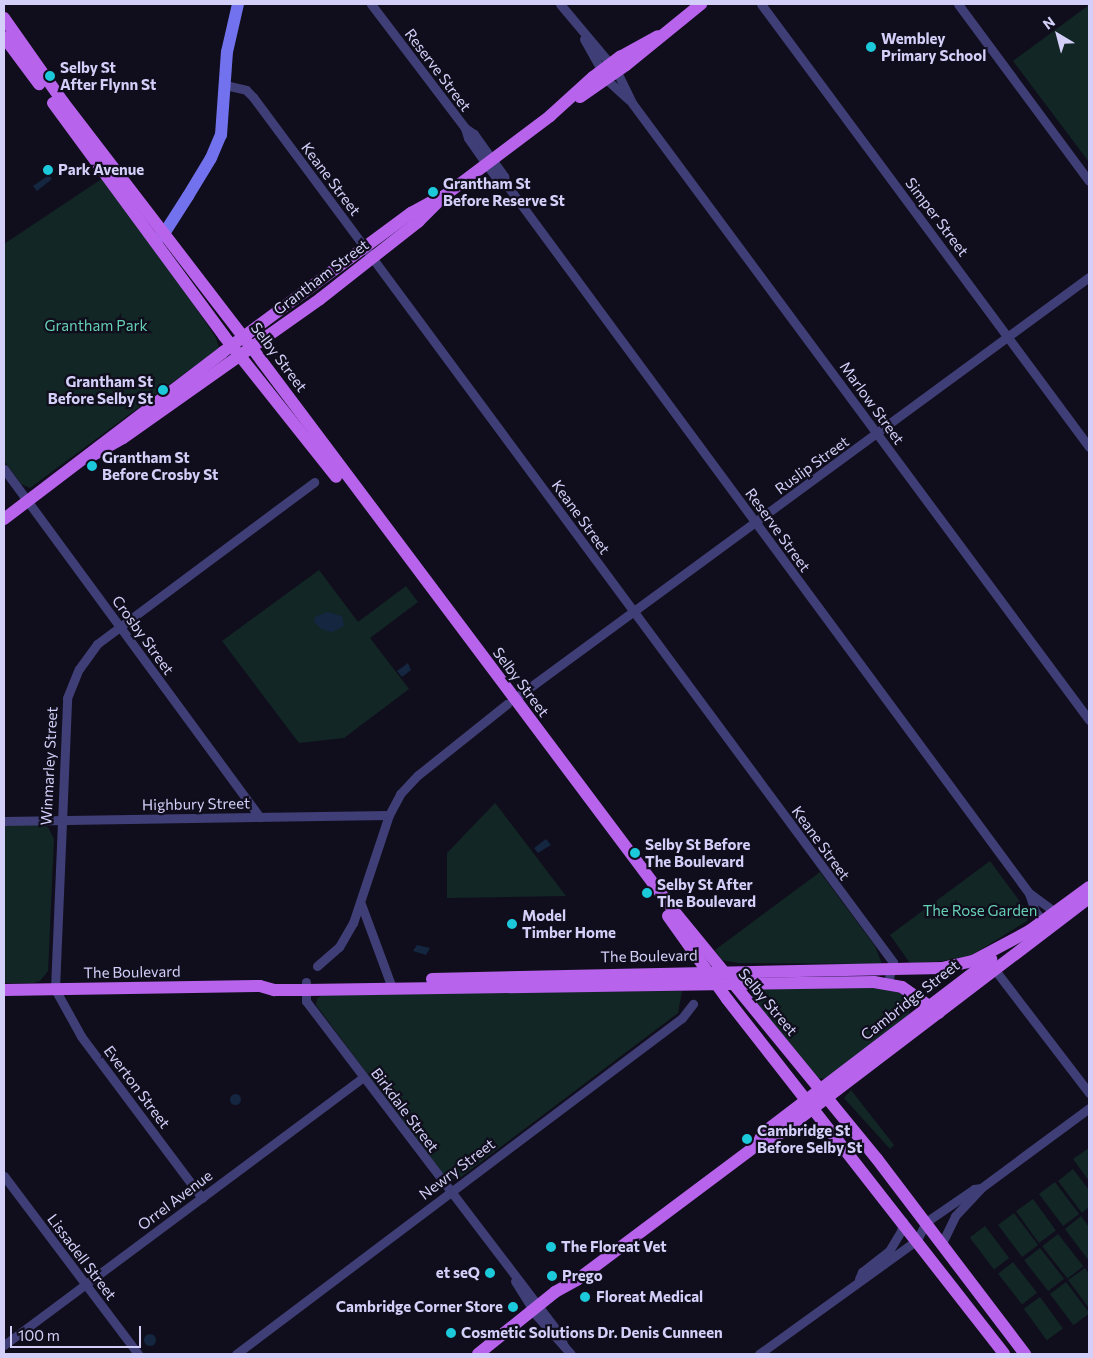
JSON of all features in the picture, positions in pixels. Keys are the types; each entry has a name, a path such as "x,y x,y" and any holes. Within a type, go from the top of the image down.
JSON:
{"main road":[{"path":"154,242 164,232 217,146 223,127 230,36 238,4"},
{"name":"Grantham Street","path":"86,459 123,438 252,348 373,258 418,222 444,196 701,4"},
{"name":"Selby Street","path":"4,18 63,102 252,348 707,972 903,1221 1004,1354"},
{"name":"Selby Street","path":"4,36 232,346 344,486 732,985 824,1094 926,1222 1025,1354"},
{"name":"Grantham Street","path":"4,519 86,459 118,431 410,213 444,196"},
{"name":"Cambridge Street","path":"824,1094 927,1005 1031,930 1046,925 1055,912 1089,887"},
{"name":"Cambridge Street","path":"478,1354 494,1342 506,1337 537,1310 572,1288 578,1279 757,1145 763,1133 811,1104 939,1013 995,970 1046,925 1089,898"},
{"name":"The Boulevard","path":"390,981 732,985 889,977 957,965 1031,930"},
{"name":"The Boulevard","path":"4,990 260,986 274,990 306,986 390,981 721,971 889,977 939,1013"}],"street":[{"name":"Reserve Street","path":"371,4 465,128 468,138 489,162 498,180 506,184 1029,893 1046,925"},
{"name":"Marlow Street","path":"560,4 1089,720"},
{"name":"Simper Street","path":"761,4 1089,447"},
{"path":"958,4 1089,181"},
{"name":"Keane Street","path":"225,85 250,93 373,258 893,962 889,977"},
{"name":"Ruslip Street","path":"317,966 339,947 361,904 388,815 400,794 418,775 634,612 1089,277"},
{"name":"Crosby Street","path":"4,469 260,817"},
{"name":"Winmarley Street","path":"55,989 60,821 67,698 79,669 97,644 314,482"},
{"name":"Highbury Street","path":"4,821 388,815"},
{"name":"Reserve Street","path":"1029,893 1055,912"},
{"path":"361,904 390,981"},
{"path":"995,970 1089,1093"},
{"name":"Birkdale Street","path":"306,986 306,1001 512,1274 520,1293 537,1310 571,1354"},
{"name":"Everton Street","path":"55,989 81,1036 202,1198"},
{"name":"Newry Street","path":"236,1354 682,1018 693,1004"},
{"name":"Orrel Avenue","path":"4,1345 362,1077"},
{"path":"759,1354 860,1279 867,1277 917,1240 926,1222 974,1189 981,1188 1089,1108"},
{"name":"Lissadell Street","path":"4,1176 138,1354"},
{"path":"942,1243 955,1216 978,1195 981,1188"},
{"path":"860,1279 862,1272 889,1251 901,1231 903,1221"}],"green space":[{"path":"1089,5 1089,162 1013,61"},
{"name":"Grantham Park","path":"103,178 183,288 216,338 219,348 30,488 21,484 4,461 4,244"},
{"path":"319,570 358,622 406,586 418,602 370,638 409,689 344,738 299,743 222,641"},
{"path":"495,803 566,896 447,898 447,853"},
{"path":"4,825 42,825 48,827 54,839 48,971 40,981 34,983 4,983"},
{"name":"The Rose Garden","path":"990,861 1029,914 1027,921 972,955 943,961 910,963 890,935"},
{"path":"820,872 875,946 882,964 738,963 722,960 715,950"},
{"path":"868,984 897,991 909,999 911,1008 908,1015 826,1079 818,1078 750,997 756,989"},
{"path":"682,991 678,1013 461,1177 451,1179 443,1176 316,1005 317,999 323,994"},
{"path":"851,1090 894,1145 890,1149 844,1098"},
{"path":"1089,1148 1089,1181 1073,1159"},
{"path":"1073,1169 1089,1190 1089,1207 1082,1213 1058,1181"},
{"path":"1055,1182 1079,1214 1063,1226 1039,1194"},
{"path":"1033,1199 1056,1231 1039,1243 1016,1211"},
{"path":"1014,1213 1038,1245 1022,1257 998,1225"},
{"path":"1081,1216 1089,1227 1089,1261 1065,1229"},
{"path":"985,1226 1009,1258 994,1269 970,1237"},
{"path":"1058,1234 1083,1266 1067,1279 1042,1246"},
{"path":"1040,1248 1064,1279 1048,1291 1024,1260"},
{"path":"1013,1262 1037,1293 1022,1304 998,1274"},
{"path":"1085,1268 1089,1274 1089,1308 1068,1280"},
{"path":"1066,1282 1089,1313 1073,1325 1050,1294"},
{"path":"1040,1297 1063,1329 1047,1340 1024,1309"}],"water":[{"path":"49,175 52,179 37,191 33,186"},
{"path":"327,612 342,616 344,626 332,632 321,629 314,622 315,617"},
{"path":"408,663 411,670 402,677 397,671"},
{"path":"546,839 551,845 538,853 534,848"},
{"path":"417,945 430,948 426,955 413,951"},
{"path":"235,1093 241,1099 235,1105 229,1099"},
{"path":"150,1334 156,1340 150,1346 144,1340"}],"place":[{"name":"Wembley Primary School","path":"871,47"},
{"name":"Selby St After Flynn St","path":"50,76"},
{"name":"Park Avenue","path":"48,170"},
{"name":"Grantham St Before Reserve St","path":"433,192"},
{"name":"Grantham St Before Selby St","path":"163,390"},
{"name":"Grantham St Before Crosby St","path":"92,466"},
{"name":"Selby St Before The Boulevard","path":"635,853"},
{"name":"Selby St After The Boulevard","path":"647,893"},
{"name":"Model Timber Home","path":"512,924"},
{"name":"Cambridge St Before Selby St","path":"747,1139"},
{"name":"The Floreat Vet","path":"551,1247"},
{"name":"et seQ","path":"490,1273"},
{"name":"Prego","path":"552,1276"},
{"name":"Floreat Medical","path":"585,1297"},
{"name":"Cambridge Corner Store","path":"513,1307"},
{"name":"Cosmetic Solutions Dr. Denis Cunneen","path":"451,1333"}]}
